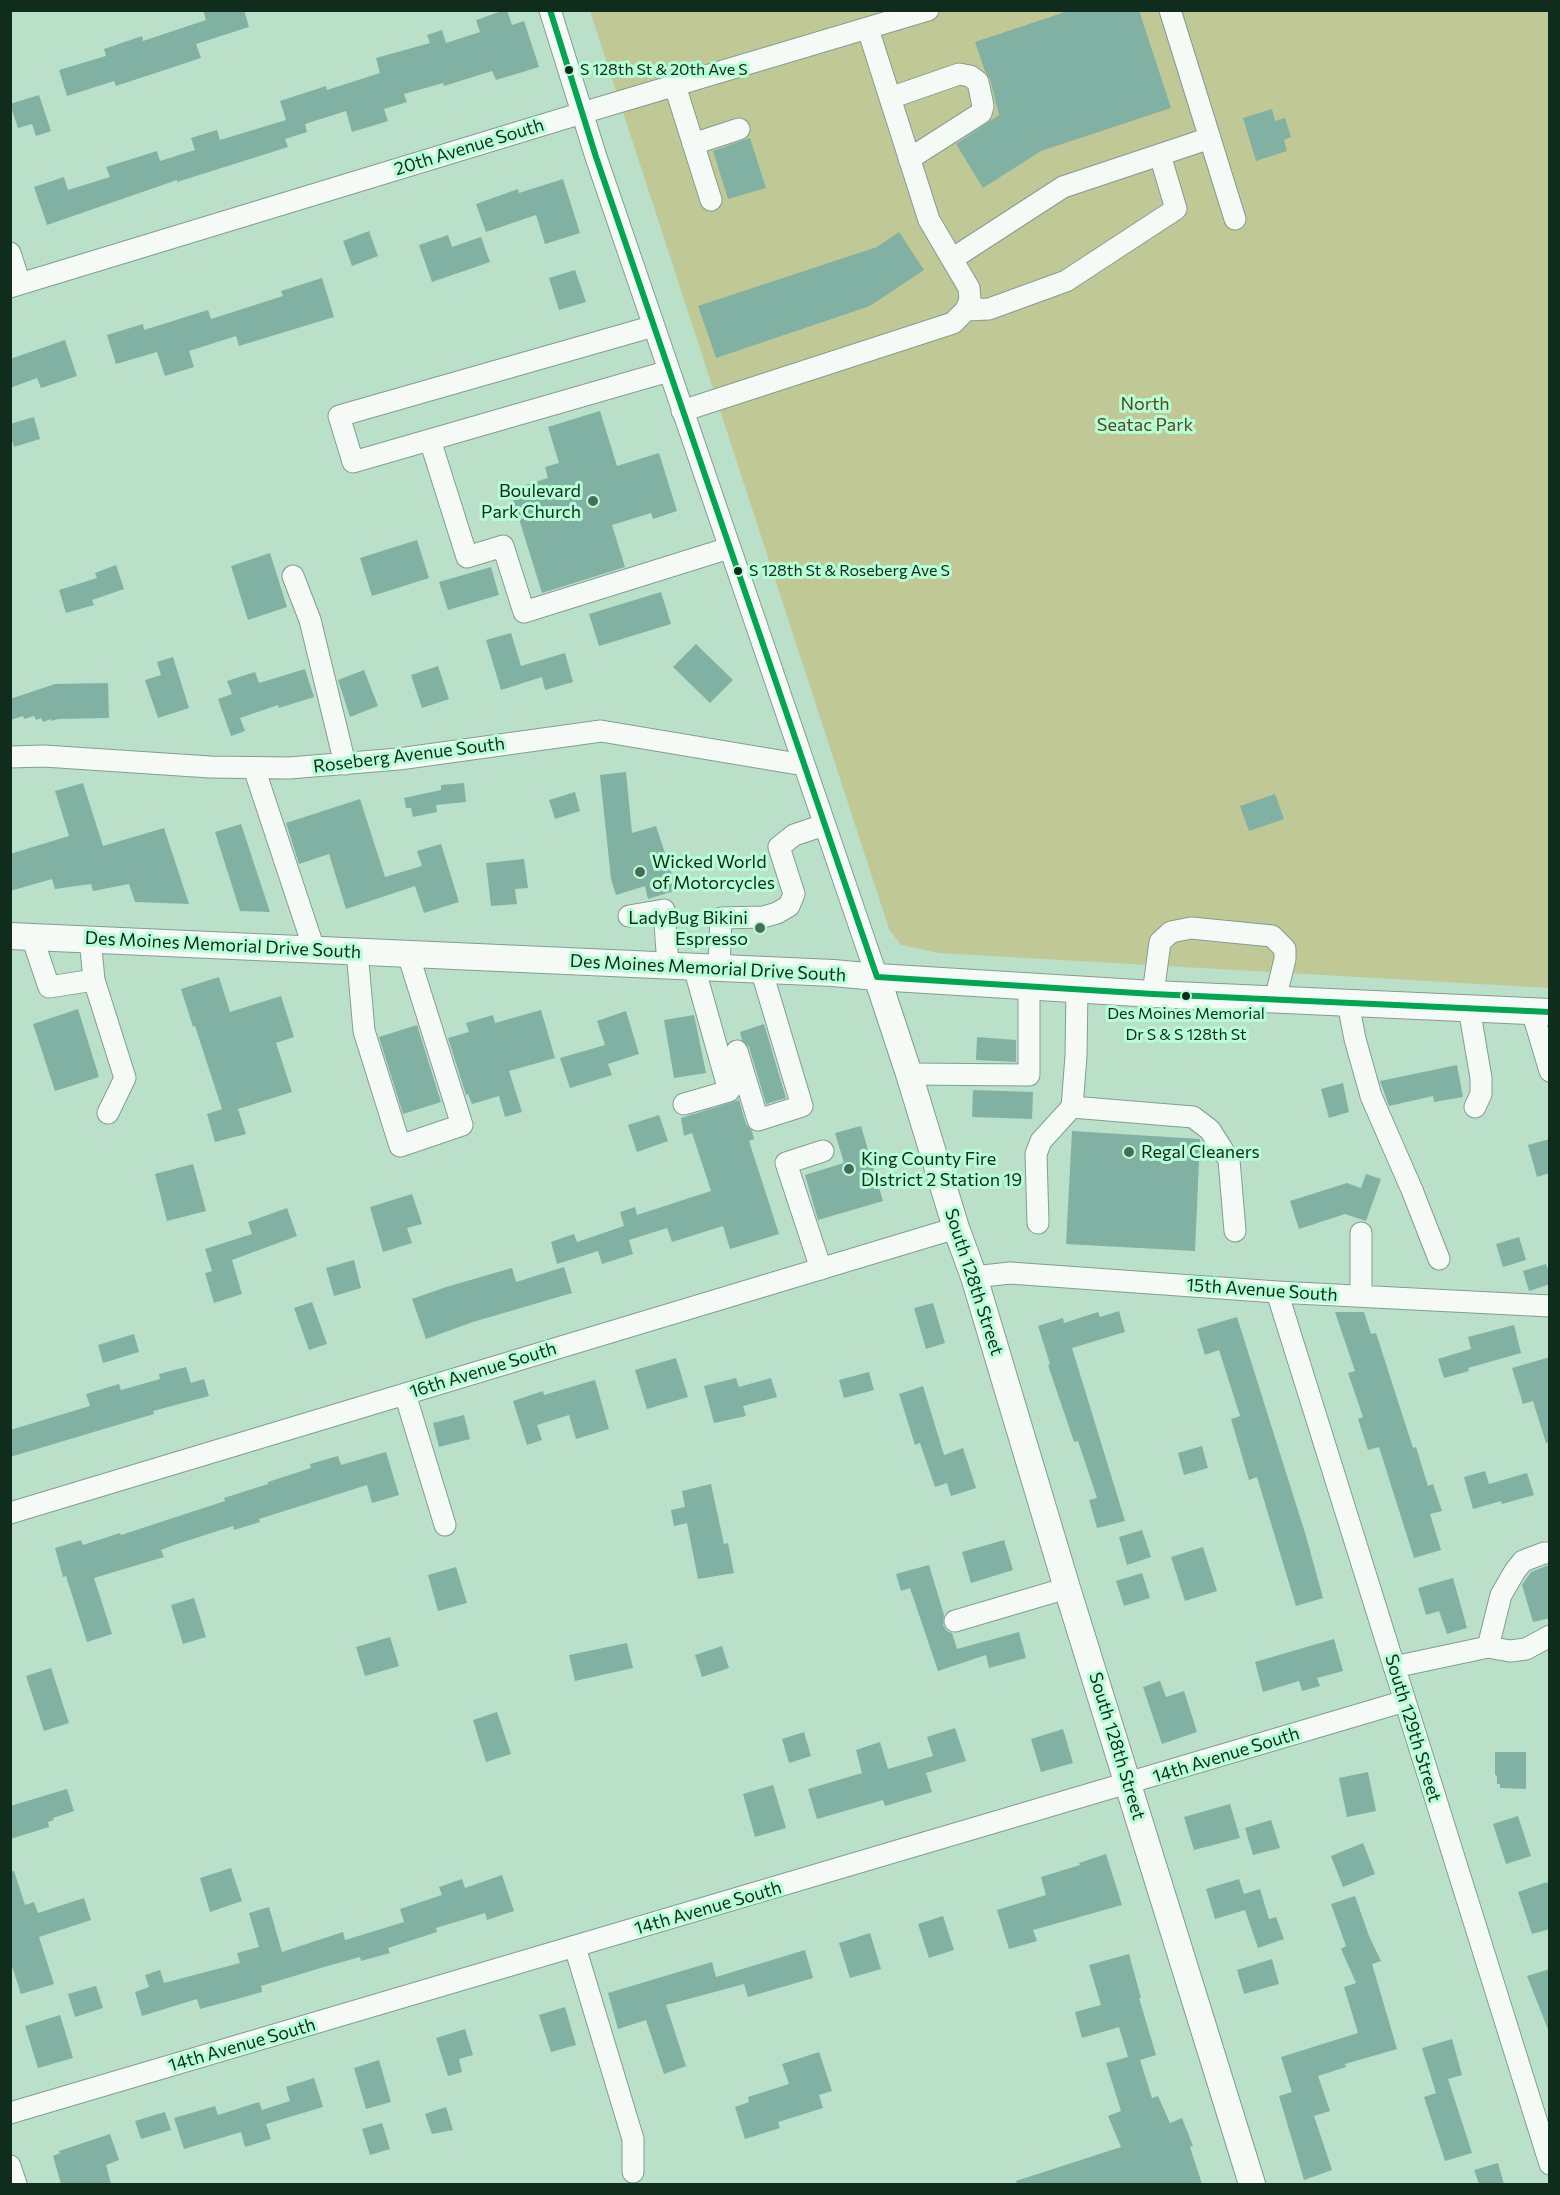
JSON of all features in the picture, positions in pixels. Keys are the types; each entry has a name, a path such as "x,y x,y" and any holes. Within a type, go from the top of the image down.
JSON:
{"main road":[{"name":"Des Moines Memorial Drive South","path":"21,936 761,969 1077,990 1541,1012"},
{"name":"South 128th Street","path":"877,977 956,1228 974,1277 1252,2184"}],"street":[{"name":"South 128th Street","path":"550,10 582,113 682,411 877,977"},
{"name":"20th Avenue South","path":"15,286 928,10"},
{"path":"1170,10 1235,219"},
{"path":"682,411 953,322 966,310 970,300 969,288 929,220 868,28"},
{"path":"891,98 959,74 970,76 978,82 983,106 981,113 909,159"},
{"path":"675,86 711,200"},
{"path":"693,144 739,129"},
{"path":"952,259 1064,187 1210,138"},
{"path":"966,310 989,309 1066,281 1176,209 1160,155"},
{"path":"10,253 15,286"},
{"path":"654,326 339,416 353,462 669,371"},
{"path":"430,440 467,557 503,546 524,612 729,548"},
{"path":"293,576 310,620 345,764"},
{"name":"Roseberg Avenue South","path":"10,757 44,756 210,767 289,768 399,759 601,730 804,765"},
{"path":"254,768 314,950"},
{"path":"684,1104 729,1091 707,967 721,918 763,917 789,906 794,894 779,847 794,835 824,825"},
{"path":"629,916 664,910 668,966"},
{"path":"1153,994 1161,942 1171,932 1191,928 1272,936 1285,949 1285,959 1275,1000"},
{"path":"21,936 49,987 94,980"},
{"path":"90,939 94,980 125,1078 108,1113"},
{"path":"357,951 364,1031 400,1146 462,1125 408,954"},
{"path":"737,1051 758,1120 802,1106 761,969"},
{"path":"909,1074 1029,1075 1029,987"},
{"path":"1038,1223 1036,1154 1041,1141 1072,1107 1076,1056 1077,990"},
{"path":"1348,1003 1355,1039 1371,1096 1439,1259"},
{"path":"1469,1008 1481,1078 1481,1094 1474,1107"},
{"path":"1541,1012 1550,1071"},
{"path":"1072,1107 1193,1117 1210,1130 1229,1160 1235,1231"},
{"path":"821,1269 786,1164 823,1151"},
{"name":"16th Avenue South","path":"10,1513 956,1228"},
{"path":"1361,1233 1361,1296"},
{"name":"15th Avenue South","path":"974,1277 1010,1273 1277,1292 1550,1306"},
{"name":"South 129th Street","path":"1277,1292 1550,2164"},
{"path":"405,1394 445,1525"},
{"path":"1488,1647 1501,1595 1515,1571 1523,1561 1544,1552 1550,1553"},
{"path":"956,1621 1068,1588"},
{"path":"1394,1667 1488,1647 1510,1651 1526,1649 1550,1636"},
{"name":"14th Avenue South","path":"10,2114 1405,1701"},
{"path":"575,1947 633,2139 633,2172"},
{"path":"10,2166 16,2184"}],"green space":[{"name":"North Seatac Park","path":"590,11 1549,11 1549,988 939,953 901,945 889,929"}],"building":[{"path":"203,10 244,10 249,27 196,44 201,58 116,86 114,81 67,96 59,70 106,56 104,49 142,36 143,41 206,20"},
{"path":"507,10 512,25 524,21 539,67 496,80 492,71 444,86 443,83 404,94 407,102 384,109 388,121 352,132 346,111 305,124 307,132 285,139 288,147 177,182 177,180 47,225 34,187 64,177 68,190 110,177 106,167 157,151 160,161 195,150 191,138 217,130 220,140 286,120 280,101 326,86 327,90 380,73 376,58 430,43 427,35 442,30 446,43 480,32 476,20"},
{"path":"1071,10 1139,10 1171,108 1041,151 983,188 956,144 999,115 990,79 975,42"},
{"path":"39,95 51,131 36,136 32,124 18,128 10,104"},
{"path":"1272,109 1275,121 1285,118 1291,137 1284,140 1287,151 1256,161 1243,118"},
{"path":"750,138 766,188 728,199 713,151"},
{"path":"563,179 580,233 545,244 536,215 486,232 476,204 518,189 519,193"},
{"path":"369,231 378,256 352,266 343,241"},
{"path":"899,232 924,270 870,306 716,358 698,306 877,247"},
{"path":"448,235 452,247 481,237 490,262 432,282 419,245"},
{"path":"575,270 586,302 559,310 549,278"},
{"path":"322,278 334,317 239,346 236,336 189,351 194,367 165,376 157,352 116,364 107,335 143,324 144,330 208,310 211,319 283,296 281,291"},
{"path":"65,340 77,376 41,388 37,378 10,388 10,359"},
{"name":"Boulevard Park Church","path":"600,411 617,466 659,453 677,511 653,519 651,513 612,525 625,567 542,593 510,490 548,478 545,467 559,463 548,427"},
{"path":"34,417 40,439 14,447 10,424"},
{"path":"417,540 429,578 372,596 360,558"},
{"path":"270,553 287,607 248,620 231,566"},
{"path":"116,565 124,589 92,600 94,605 66,613 59,590 97,578 95,573"},
{"path":"491,567 499,595 448,610 439,582"},
{"path":"661,592 671,624 599,646 589,614"},
{"path":"511,633 521,666 565,653 573,682 545,690 542,677 501,690 486,640"},
{"path":"696,644 733,680 710,703 673,667"},
{"path":"173,657 189,708 158,718 145,680 161,675 157,662"},
{"path":"438,666 449,699 422,708 411,675"},
{"path":"305,669 314,697 279,708 278,705 240,718 245,731 231,736 218,699 232,694 227,681 255,672 259,683"},
{"path":"364,670 378,706 350,717 338,680"},
{"path":"108,683 109,718 51,721 51,719 43,722 41,718 36,720 34,716 24,719 23,716 10,720 10,699 55,684"},
{"path":"626,772 632,833 656,826 677,890 648,899 645,886 616,895 611,879 600,775"},
{"path":"83,783 103,846 164,828 189,904 135,902 129,884 93,891 91,884 55,889 52,879 10,891 10,854 69,836 55,791"},
{"path":"464,783 466,802 436,805 437,812 413,817 411,808 406,808 404,798 441,790 441,785"},
{"path":"575,792 580,811 555,819 549,800"},
{"path":"1275,794 1284,819 1249,831 1240,806"},
{"path":"360,799 385,877 422,866 417,851 441,844 459,902 424,913 415,886 346,909 329,854 299,864 286,823"},
{"path":"241,824 270,912 240,911 215,832"},
{"path":"524,859 528,888 515,889 517,904 491,906 486,863"},
{"path":"219,977 230,1012 281,996 294,1037 276,1043 292,1092 238,1109 246,1134 215,1142 207,1114 222,1109 181,989"},
{"path":"78,1009 99,1077 55,1091 33,1024"},
{"path":"541,1010 555,1058 509,1071 522,1112 505,1117 499,1096 472,1104 468,1094 466,1095 448,1038 469,1032 466,1023 493,1015 495,1023"},
{"path":"626,1011 639,1054 608,1064 612,1075 570,1088 560,1058 605,1045 597,1021"},
{"path":"694,1015 706,1073 674,1078 664,1020"},
{"path":"764,1024 786,1098 766,1104 749,1047 742,1040 740,1032"},
{"path":"417,1025 441,1102 403,1114 379,1037"},
{"path":"977,1037 1016,1040 1016,1062 976,1060"},
{"path":"1457,1065 1463,1097 1434,1102 1433,1096 1389,1106 1380,1081"},
{"path":"1343,1083 1349,1112 1329,1118 1321,1089"},
{"path":"973,1090 1033,1092 1032,1119 972,1117"},
{"path":"739,1100 746,1124 752,1131 754,1139 749,1141 779,1234 730,1249 723,1226 672,1242 667,1228 629,1240 633,1254 602,1264 598,1251 557,1264 551,1242 574,1234 577,1242 624,1226 620,1212 635,1207 637,1215 711,1191 692,1133 684,1136 681,1118"},
{"path":"659,1115 668,1141 637,1152 628,1125"},
{"name":"King County Fire DIstrict 2 Station 19","path":"861,1126 883,1201 818,1220 805,1175 844,1163 835,1133"},
{"path":"1072,1131 1200,1139 1195,1251 1066,1244"},
{"path":"1550,1139 1550,1173 1537,1177 1528,1145"},
{"path":"193,1164 206,1211 167,1221 155,1174"},
{"path":"1366,1174 1381,1179 1366,1221 1345,1214 1299,1229 1290,1201 1347,1183 1361,1188"},
{"path":"412,1194 422,1224 407,1228 412,1243 383,1252 370,1207"},
{"path":"287,1208 297,1236 232,1260 242,1294 214,1303 205,1273 212,1271 205,1249 252,1234 248,1222"},
{"path":"1519,1237 1526,1260 1503,1267 1496,1244"},
{"path":"354,1260 361,1288 334,1296 326,1268"},
{"path":"1546,1264 1550,1284 1529,1291 1523,1271"},
{"path":"564,1267 572,1293 473,1322 426,1339 412,1299 512,1268 516,1282"},
{"path":"312,1302 327,1344 309,1350 294,1308"},
{"path":"933,1303 945,1343 926,1349 914,1308"},
{"path":"1119,1311 1125,1332 1072,1348 1125,1521 1097,1528 1089,1500 1097,1498 1078,1441 1074,1442 1048,1365 1050,1364 1038,1326 1063,1318 1064,1323 1098,1312 1100,1317"},
{"path":"1335,1312 1364,1312 1371,1334 1376,1333 1413,1448 1416,1447 1428,1486 1433,1484 1442,1511 1430,1514 1441,1550 1414,1558 1379,1447 1368,1450 1358,1419 1363,1417 1348,1373 1355,1371"},
{"path":"1237,1317 1306,1536 1323,1598 1296,1606 1257,1477 1249,1480 1231,1419 1240,1416 1219,1350 1205,1355 1197,1329"},
{"path":"1514,1325 1521,1353 1468,1368 1469,1371 1444,1378 1438,1359 1471,1349 1468,1337"},
{"path":"134,1334 139,1352 103,1363 98,1345"},
{"path":"1550,1357 1550,1442 1546,1443 1533,1401 1523,1404 1512,1368"},
{"path":"676,1358 688,1397 647,1409 635,1370"},
{"path":"186,1367 191,1383 204,1379 209,1396 153,1411 154,1414 10,1457 10,1430 90,1406 86,1394 119,1384 121,1390 160,1379 159,1374"},
{"path":"869,1372 874,1390 844,1398 839,1380"},
{"path":"736,1378 739,1387 771,1378 777,1397 743,1406 746,1416 714,1423 704,1386"},
{"path":"595,1380 609,1429 576,1439 569,1415 537,1425 542,1440 527,1445 513,1401 543,1391 544,1395"},
{"path":"923,1386 944,1455 963,1448 976,1488 951,1496 947,1483 935,1487 920,1443 915,1445 899,1394"},
{"path":"464,1415 470,1439 439,1447 433,1423"},
{"path":"1202,1446 1208,1468 1184,1475 1178,1453"},
{"path":"386,1452 399,1495 372,1503 367,1485 259,1519 260,1522 234,1530 233,1526 174,1545 161,1550 164,1557 94,1578 112,1634 87,1642 55,1548 81,1540 83,1545 120,1533 121,1535 225,1501 224,1498 311,1468 310,1464 338,1456 341,1465"},
{"path":"1485,1471 1489,1484 1527,1473 1534,1495 1473,1509 1464,1477"},
{"path":"711,1484 724,1544 728,1543 734,1573 698,1579 687,1523 674,1526 671,1510 685,1507 682,1491"},
{"path":"1142,1530 1151,1557 1127,1565 1119,1537"},
{"path":"1004,1540 1013,1570 971,1583 962,1552"},
{"path":"1203,1547 1217,1591 1185,1601 1171,1557"},
{"path":"929,1565 944,1615 943,1625 947,1631 952,1633 957,1649 1019,1632 1026,1658 989,1668 986,1655 938,1671 910,1588 901,1591 896,1574"},
{"path":"1550,1566 1550,1618 1533,1622 1522,1585 1531,1572"},
{"path":"456,1567 467,1603 438,1611 428,1575"},
{"path":"1142,1573 1150,1598 1124,1606 1116,1581"},
{"path":"1453,1578 1467,1628 1447,1634 1439,1611 1426,1615 1418,1588"},
{"path":"194,1598 206,1637 183,1644 171,1605"},
{"path":"390,1637 399,1666 365,1676 356,1647"},
{"path":"1334,1639 1343,1671 1317,1678 1320,1686 1302,1691 1299,1681 1263,1692 1255,1662"},
{"path":"627,1643 633,1668 575,1681 569,1655"},
{"path":"722,1646 729,1668 702,1677 695,1655"},
{"path":"51,1668 69,1723 44,1731 26,1676"},
{"path":"1160,1681 1166,1697 1184,1691 1197,1732 1162,1744 1143,1687"},
{"path":"497,1712 511,1754 486,1762 473,1720"},
{"path":"955,1728 966,1761 926,1773 932,1792 885,1806 883,1800 817,1819 808,1789 862,1773 856,1750 880,1742 888,1769 933,1756 927,1737"},
{"path":"1063,1729 1073,1763 1041,1772 1031,1739"},
{"path":"804,1732 811,1756 789,1763 782,1739"},
{"path":"1495,1752 1526,1752 1526,1789 1500,1788 1495,1775"},
{"path":"1368,1772 1376,1811 1347,1817 1339,1778"},
{"path":"773,1785 786,1828 755,1837 743,1794"},
{"path":"67,1789 74,1811 53,1818 54,1820 48,1822 49,1827 10,1839 10,1806"},
{"path":"1230,1804 1240,1838 1194,1850 1184,1817"},
{"path":"1518,1816 1531,1856 1506,1864 1493,1824"},
{"path":"1271,1820 1280,1848 1253,1855 1245,1828"},
{"path":"1363,1843 1375,1874 1343,1887 1331,1856"},
{"path":"1106,1854 1122,1905 1033,1930 1037,1941 1009,1949 997,1910 1046,1895 1041,1877"},
{"path":"231,1868 242,1901 210,1912 200,1878"},
{"path":"14,1871 25,1905 34,1902 38,1913 84,1898 91,1920 39,1937 54,1984 21,1994 10,1960 10,1872"},
{"path":"502,1875 514,1911 487,1920 485,1913 436,1928 437,1932 388,1948 390,1953 361,1961 360,1957 261,1986 262,1992 200,2009 197,1999 142,2016 135,1992 149,1987 145,1975 160,1970 164,1983 240,1963 237,1953 259,1947 249,1913 269,1907 282,1952 343,1932 345,1940 404,1922 400,1909 442,1895 439,1887 462,1879 465,1888"},
{"path":"1239,1879 1244,1894 1260,1889 1269,1919 1276,1917 1284,1939 1258,1948 1245,1910 1215,1919 1206,1889"},
{"path":"1547,1882 1550,1891 1550,1929 1532,1934 1518,1892"},
{"path":"1355,1896 1369,1936 1381,1961 1372,1964 1397,2049 1345,2064 1346,2067 1318,2076 1330,2111 1314,2116 1332,2170 1304,2180 1279,2096 1292,2092 1281,2057 1358,2033 1344,1987 1356,1983 1341,1949 1346,1946 1331,1904"},
{"path":"943,1916 954,1950 929,1958 918,1924"},
{"path":"870,1933 881,1969 850,1978 839,1943"},
{"path":"805,1950 813,1978 748,1997 744,1984 666,2005 686,2066 664,2074 646,2020 618,2029 608,1993 712,1962 716,1977"},
{"path":"1129,1954 1156,2055 1140,2060 1152,2098 1158,2096 1170,2123 1182,2118 1193,2146 1190,2147 1202,2184 1017,2184 1016,2181 1121,2147 1108,2116 1121,2111 1106,2063 1128,2057 1119,2027 1082,2038 1075,2012 1101,2005 1089,1965"},
{"path":"1272,1959 1279,1984 1244,1994 1237,1970"},
{"path":"1550,1969 1550,2032 1549,2032 1527,1976"},
{"path":"96,1986 103,2008 75,2017 68,1994"},
{"path":"565,2007 576,2045 551,2052 539,2015"},
{"path":"60,2015 73,2058 38,2068 25,2026"},
{"path":"465,2029 473,2055 459,2059 462,2072 448,2076 436,2038"},
{"path":"1452,2039 1462,2075 1448,2079 1472,2153 1445,2161 1424,2097 1436,2093 1422,2048"},
{"path":"819,2052 832,2091 819,2095 823,2108 778,2122 780,2128 745,2139 735,2107 749,2102 748,2097 789,2084 782,2064"},
{"path":"379,2060 391,2102 366,2109 354,2068"},
{"path":"314,2078 323,2107 266,2124 271,2139 245,2147 241,2132 184,2149 174,2118 215,2106 218,2115 259,2102 262,2110 290,2101 286,2087"},
{"path":"446,2107 453,2130 432,2134 425,2114"},
{"path":"165,2112 171,2130 141,2139 135,2121"},
{"path":"382,2123 390,2149 370,2155 362,2129"},
{"path":"110,2134 119,2160 106,2165 111,2184 61,2184 53,2156 60,2153 59,2151"},
{"path":"1498,2163 1504,2184 1479,2184 1474,2170"}],"transit line":[{"path":"550,10 596,157 877,977"},
{"path":"877,977 1153,994 1550,1012"}],"place":[{"name":"S 128th St & 20th Ave S","path":"569,70"},
{"name":"Boulevard Park Church","path":"593,501"},
{"name":"S 128th St & Roseberg Ave S","path":"738,571"},
{"name":"Wicked World of Motorcycles","path":"640,872"},
{"name":"LadyBug Bikini Espresso","path":"760,928"},
{"name":"Des Moines Memorial Dr S & S 128th St","path":"1186,996"},
{"name":"Regal Cleaners","path":"1129,1152"},
{"name":"King County Fire DIstrict 2 Station 19","path":"849,1169"}]}
